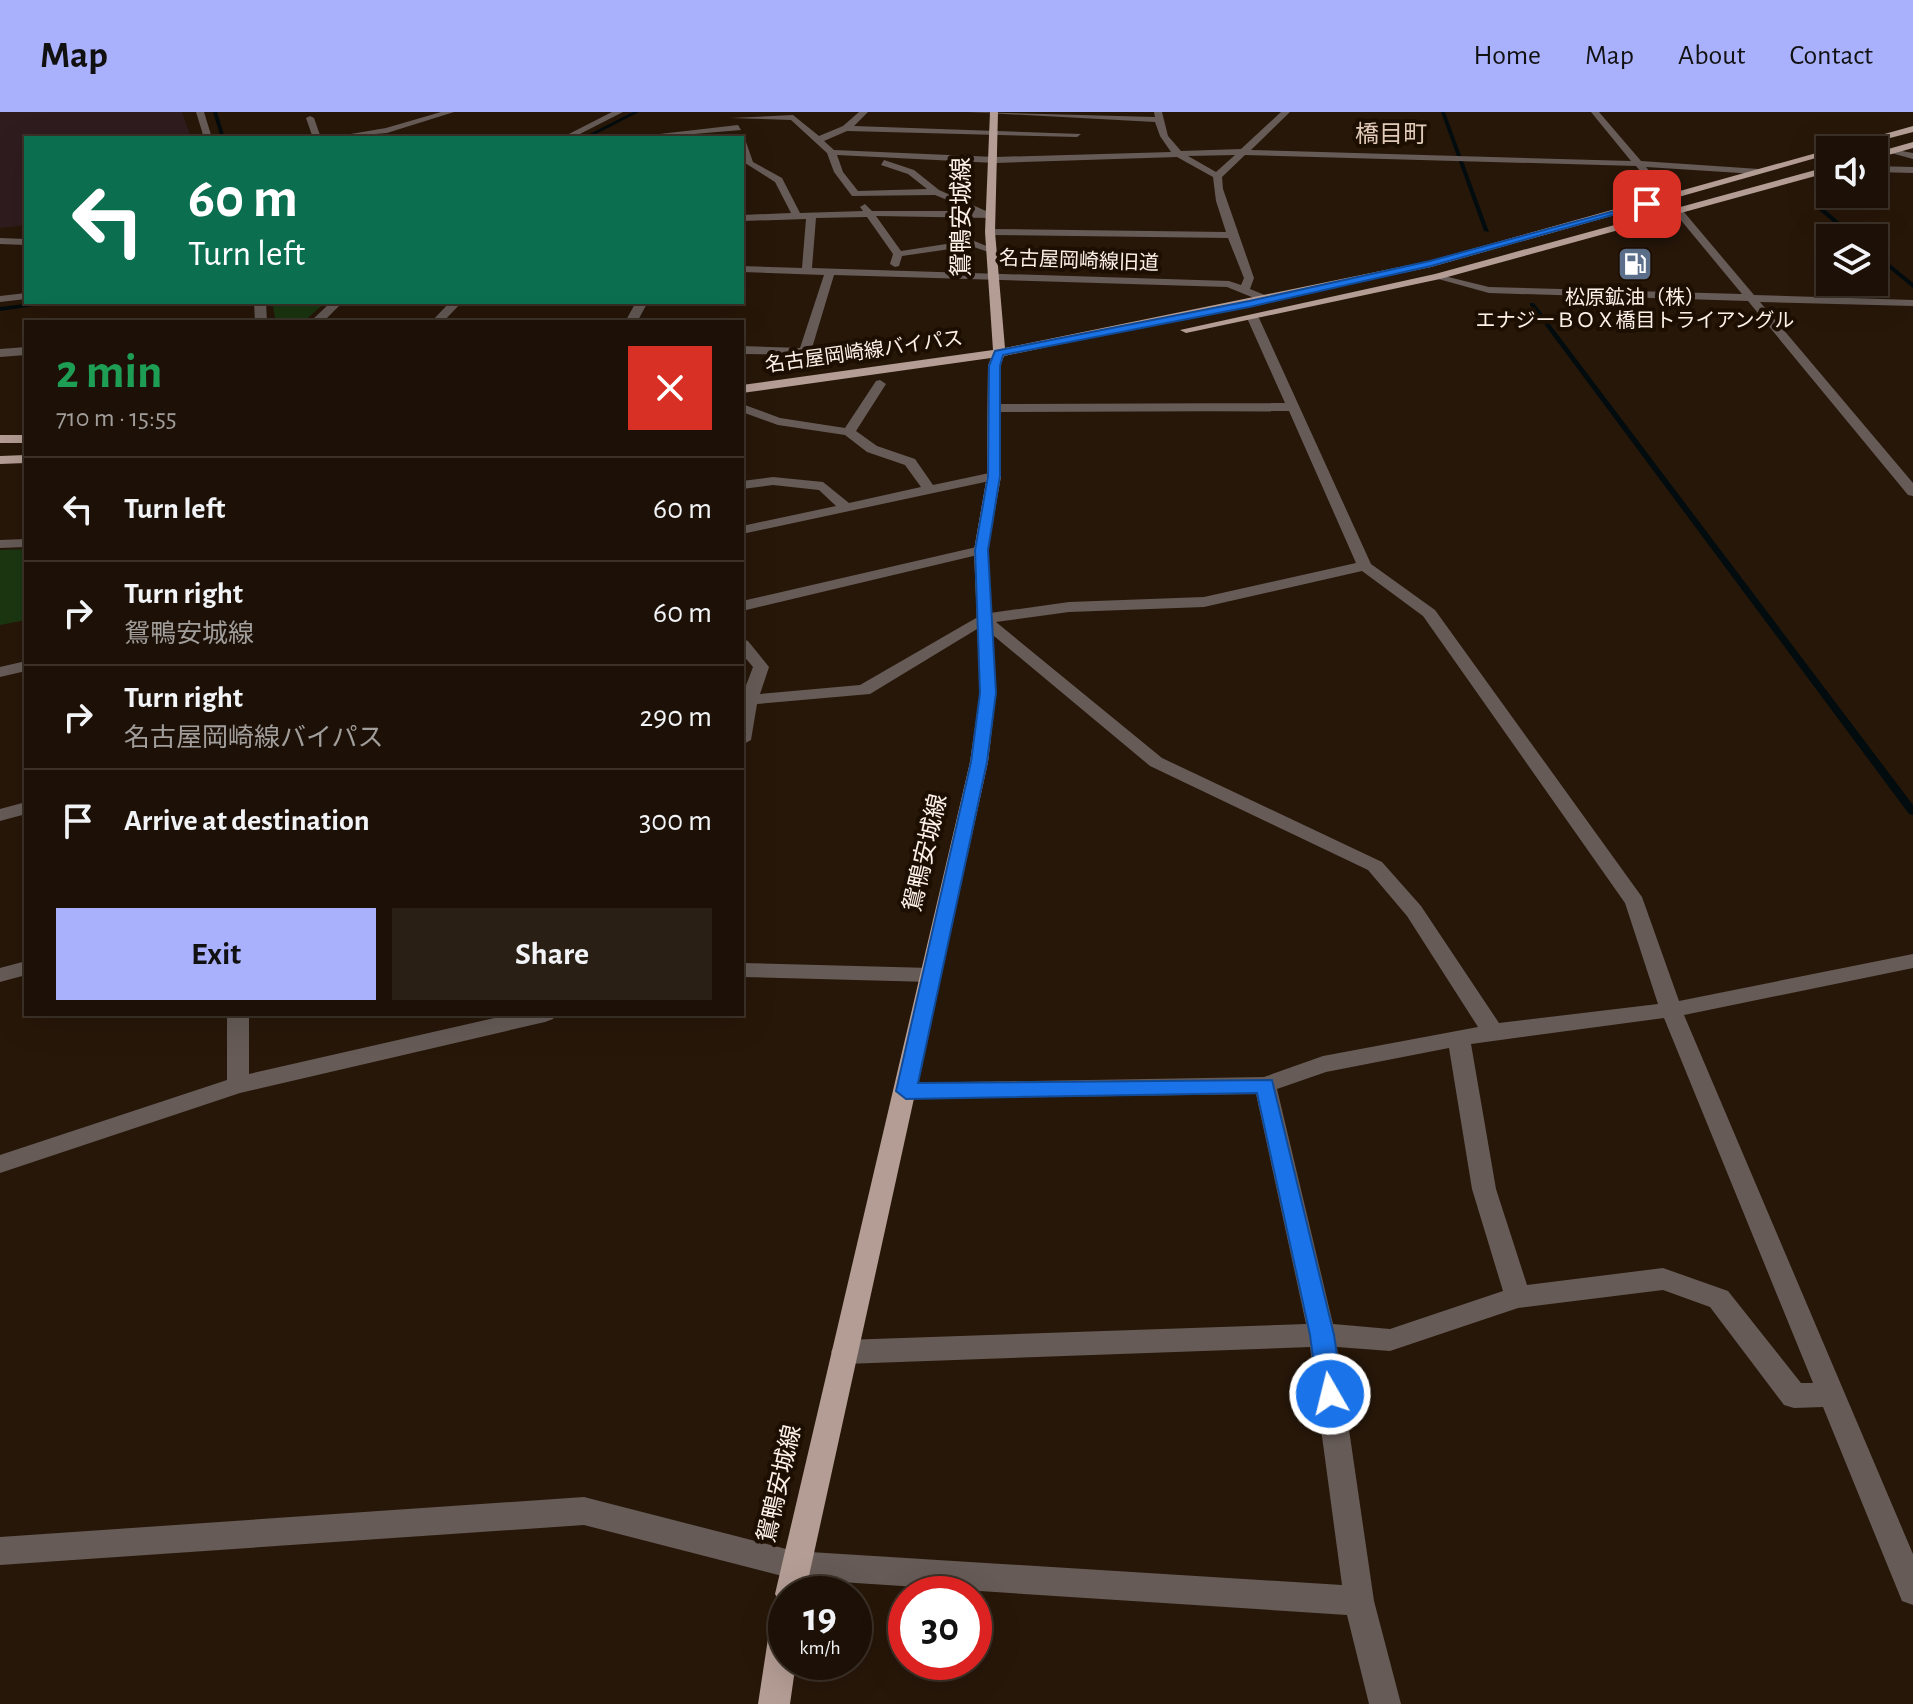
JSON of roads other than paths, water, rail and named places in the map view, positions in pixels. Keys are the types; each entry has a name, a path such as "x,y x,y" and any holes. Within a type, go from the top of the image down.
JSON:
{"main road":[{"name":"鴛鴨安城線","path":"793,1576 979,762 988,693 981,550 994,476 996,359 991,232 994,120"},
{"name":"名古屋岡崎線バイパス","path":"1886,136 1913,129"},
{"path":"1888,152 1913,145"},
{"name":"名古屋岡崎線バイパス","path":"909,379 1431,264 1670,199 1816,154"},
{"path":"1177,332 1436,277 1816,173"},
{"name":"名古屋岡崎線バイパス","path":"744,389 996,359 1162,335"},
{"name":"名古屋岡崎線バイパス","path":"865,387 895,382"},
{"name":"名古屋岡崎線バイパス","path":"744,405 788,396"},
{"path":"0,439 24,439"},
{"path":"0,460 24,459"},
{"path":"774,1704 777,1680"}],"street":[{"path":"200,112 207,136"},
{"path":"345,136 387,130 450,112"},
{"path":"569,136 619,112"},
{"path":"818,140 846,128 864,112"},
{"path":"971,112 994,120 1077,134"},
{"path":"1245,289 1249,278 1235,235 1217,197 1217,176 1286,112"},
{"path":"1595,112 1680,210 1683,219 1755,299 1913,492"},
{"path":"846,128 1158,116 1172,151 1217,176"},
{"path":"660,136 735,119 793,117 831,152 839,172 898,254"},
{"path":"310,118 316,136"},
{"path":"744,149 749,163 779,180 797,216"},
{"path":"831,152 995,160 1172,151 1242,152 1638,164 1756,171"},
{"path":"1894,151 1913,156"},
{"path":"864,155 911,172 991,232"},
{"path":"744,169 755,166"},
{"path":"1888,169 1913,170"},
{"path":"855,194 936,192"},
{"path":"744,218 869,213 991,232 1235,235"},
{"path":"807,271 811,215"},
{"path":"898,254 972,243 991,232"},
{"path":"0,241 24,242"},
{"path":"891,274 898,254"},
{"name":"名古屋岡崎線旧道","path":"744,269 1229,284 1268,300"},
{"path":"805,352 830,271"},
{"path":"1436,277 1489,290 1913,303"},
{"path":"0,299 24,296"},
{"path":"318,320 335,304"},
{"path":"439,320 454,304"},
{"path":"1253,318 1365,566 1429,613 1635,902 1671,1010 1913,1590"},
{"path":"744,350 876,353"},
{"path":"0,353 24,351"},
{"path":"849,432 880,384"},
{"path":"744,406 778,421 849,432 872,449 910,462 930,490"},
{"path":"994,408 1293,407"},
{"path":"744,530 994,476"},
{"path":"744,485 773,481 823,486 845,507"},
{"path":"0,544 24,543"},
{"path":"744,606 981,550"},
{"path":"749,700 864,690 983,619 1069,607 1204,602 1365,566"},
{"path":"983,619 1156,762 1375,866 1414,911 1493,1032"},
{"path":"744,646 761,667 749,700 744,728"},
{"path":"0,672 24,666"},
{"path":"0,815 24,809"},
{"path":"906,1091 1265,1085 1323,1064 1459,1041 1493,1032 1671,1010 1913,961"},
{"path":"0,975 24,969"},
{"path":"744,970 931,975"},
{"path":"238,1016 238,1085"},
{"path":"0,1164 238,1085 536,1016"},
{"path":"1459,1041 1484,1189 1518,1297"},
{"path":"1265,1085 1322,1335 1359,1601 1385,1704"},
{"path":"844,1352 1322,1335 1390,1340 1518,1297 1663,1279 1719,1299 1794,1396 1831,1394"},
{"path":"0,1551 584,1511 780,1576"},
{"path":"872,1583 1359,1601"}],"waterway":[{"path":"215,112 222,136"},
{"path":"588,136 637,112"},
{"path":"1443,112 1487,231"},
{"path":"1821,209 1839,224"},
{"path":"1888,265 1913,286"},
{"path":"0,309 41,304"},
{"path":"1532,304 1913,812"}],"place":[{"name":"松原鉱油（株） エナジーＢＯＸ橋目トライアングル","path":"1635,264"}],"district":[{"name":"橋目町","path":"1391,135"}]}
